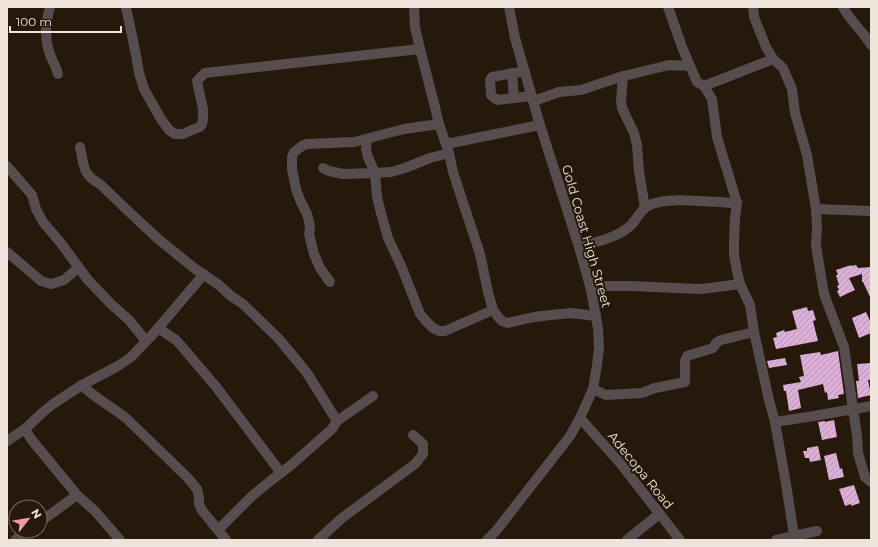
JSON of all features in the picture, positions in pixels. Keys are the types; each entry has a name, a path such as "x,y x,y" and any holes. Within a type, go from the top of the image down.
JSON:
{"street":[{"path":"50,7 46,27 47,43 48,50 58,74"},
{"path":"126,7 144,89 169,130 175,134 183,134 200,127 202,124 203,109 196,81 206,73 420,49"},
{"path":"414,7 415,27 439,124 480,254 493,310 502,321 508,323 534,317 571,313 596,316"},
{"name":"Gold Coast High Street","path":"487,540 496,531 570,436 593,389 598,347 598,329 590,286 579,246 540,126 515,38 509,7"},
{"path":"668,7 682,47 697,82 704,86 712,99 717,137 737,203 734,255 740,284 750,305 754,332 775,422 794,536"},
{"path":"753,7 754,17 766,47 773,58 783,68 792,89 795,113 807,155 816,209 818,227 816,246 824,294 844,347 854,409 858,453 865,477 871,482"},
{"path":"843,7 846,15 871,44"},
{"path":"704,86 773,58"},
{"path":"525,71 492,77 490,80 491,95 497,100 533,98 559,92 581,90 623,76 670,65 690,66"},
{"path":"512,73 514,98"},
{"path":"623,76 621,102 622,108 636,139 645,208"},
{"path":"330,282 320,268 314,254 309,234 309,221 300,200 293,175 292,157 294,152 307,144 354,142 385,133 439,124"},
{"path":"323,168 334,173 343,174 375,174 391,172 430,158 447,148 540,126"},
{"path":"366,139 366,149 375,174 377,197 388,238 402,268 420,314 433,328 439,331 445,331 493,310"},
{"path":"80,147 85,172 93,180 100,184 157,238 194,268 243,304 279,339 307,373 337,420"},
{"path":"7,166 32,195 36,209 43,222 88,280 129,320 146,341"},
{"path":"579,246 606,239 629,228 645,208 656,202 697,201 737,203"},
{"path":"816,209 871,211"},
{"path":"7,252 41,281 51,284 64,280 79,267"},
{"path":"7,441 25,429 53,404 82,384 123,363 131,357 204,274"},
{"path":"590,286 699,289 740,284"},
{"path":"158,328 176,340 184,348 217,388 281,473"},
{"path":"593,389 606,395 642,393 655,388 684,382 685,361 687,356 713,348 717,342 721,340 754,332"},
{"path":"82,384 94,395 127,419 186,477 197,489 201,509 226,540"},
{"path":"218,530 251,497 290,466 332,429 337,420 373,396"},
{"path":"775,422 871,406"},
{"name":"Adecopa Road","path":"580,418 620,463 680,540"},
{"path":"25,429 78,495 120,540"},
{"path":"318,540 342,518 415,464 423,454 423,444 413,435"},
{"path":"48,516 78,495"},
{"path":"627,540 659,514"},
{"path":"776,540 817,531"}],"building":[{"path":"851,265 856,265 858,268 871,267 871,299 862,282 862,274 849,278 855,290 840,297 837,291 839,290 837,286 839,285 836,270"},
{"path":"807,307 808,311 813,310 816,320 813,321 818,341 776,349 773,338 777,337 776,333 784,330 785,332 797,329 792,311"},
{"path":"866,312 871,323 871,333 859,338 852,318"},
{"path":"838,351 844,394 838,395 839,398 828,400 827,392 825,393 823,384 798,390 801,408 789,411 786,391 784,391 783,385 801,382 799,377 804,376 800,355 820,352 821,355"},
{"path":"785,358 787,365 769,368 767,361"},
{"path":"871,363 871,380 868,380 871,395 858,398 856,381 859,381 857,364"},
{"path":"834,420 837,437 822,440 818,422"},
{"path":"818,446 821,460 810,462 809,458 805,458 803,451 807,451 807,448"},
{"path":"836,453 840,469 842,468 844,477 829,480 824,456"},
{"path":"854,485 860,503 845,506 839,489"}]}
